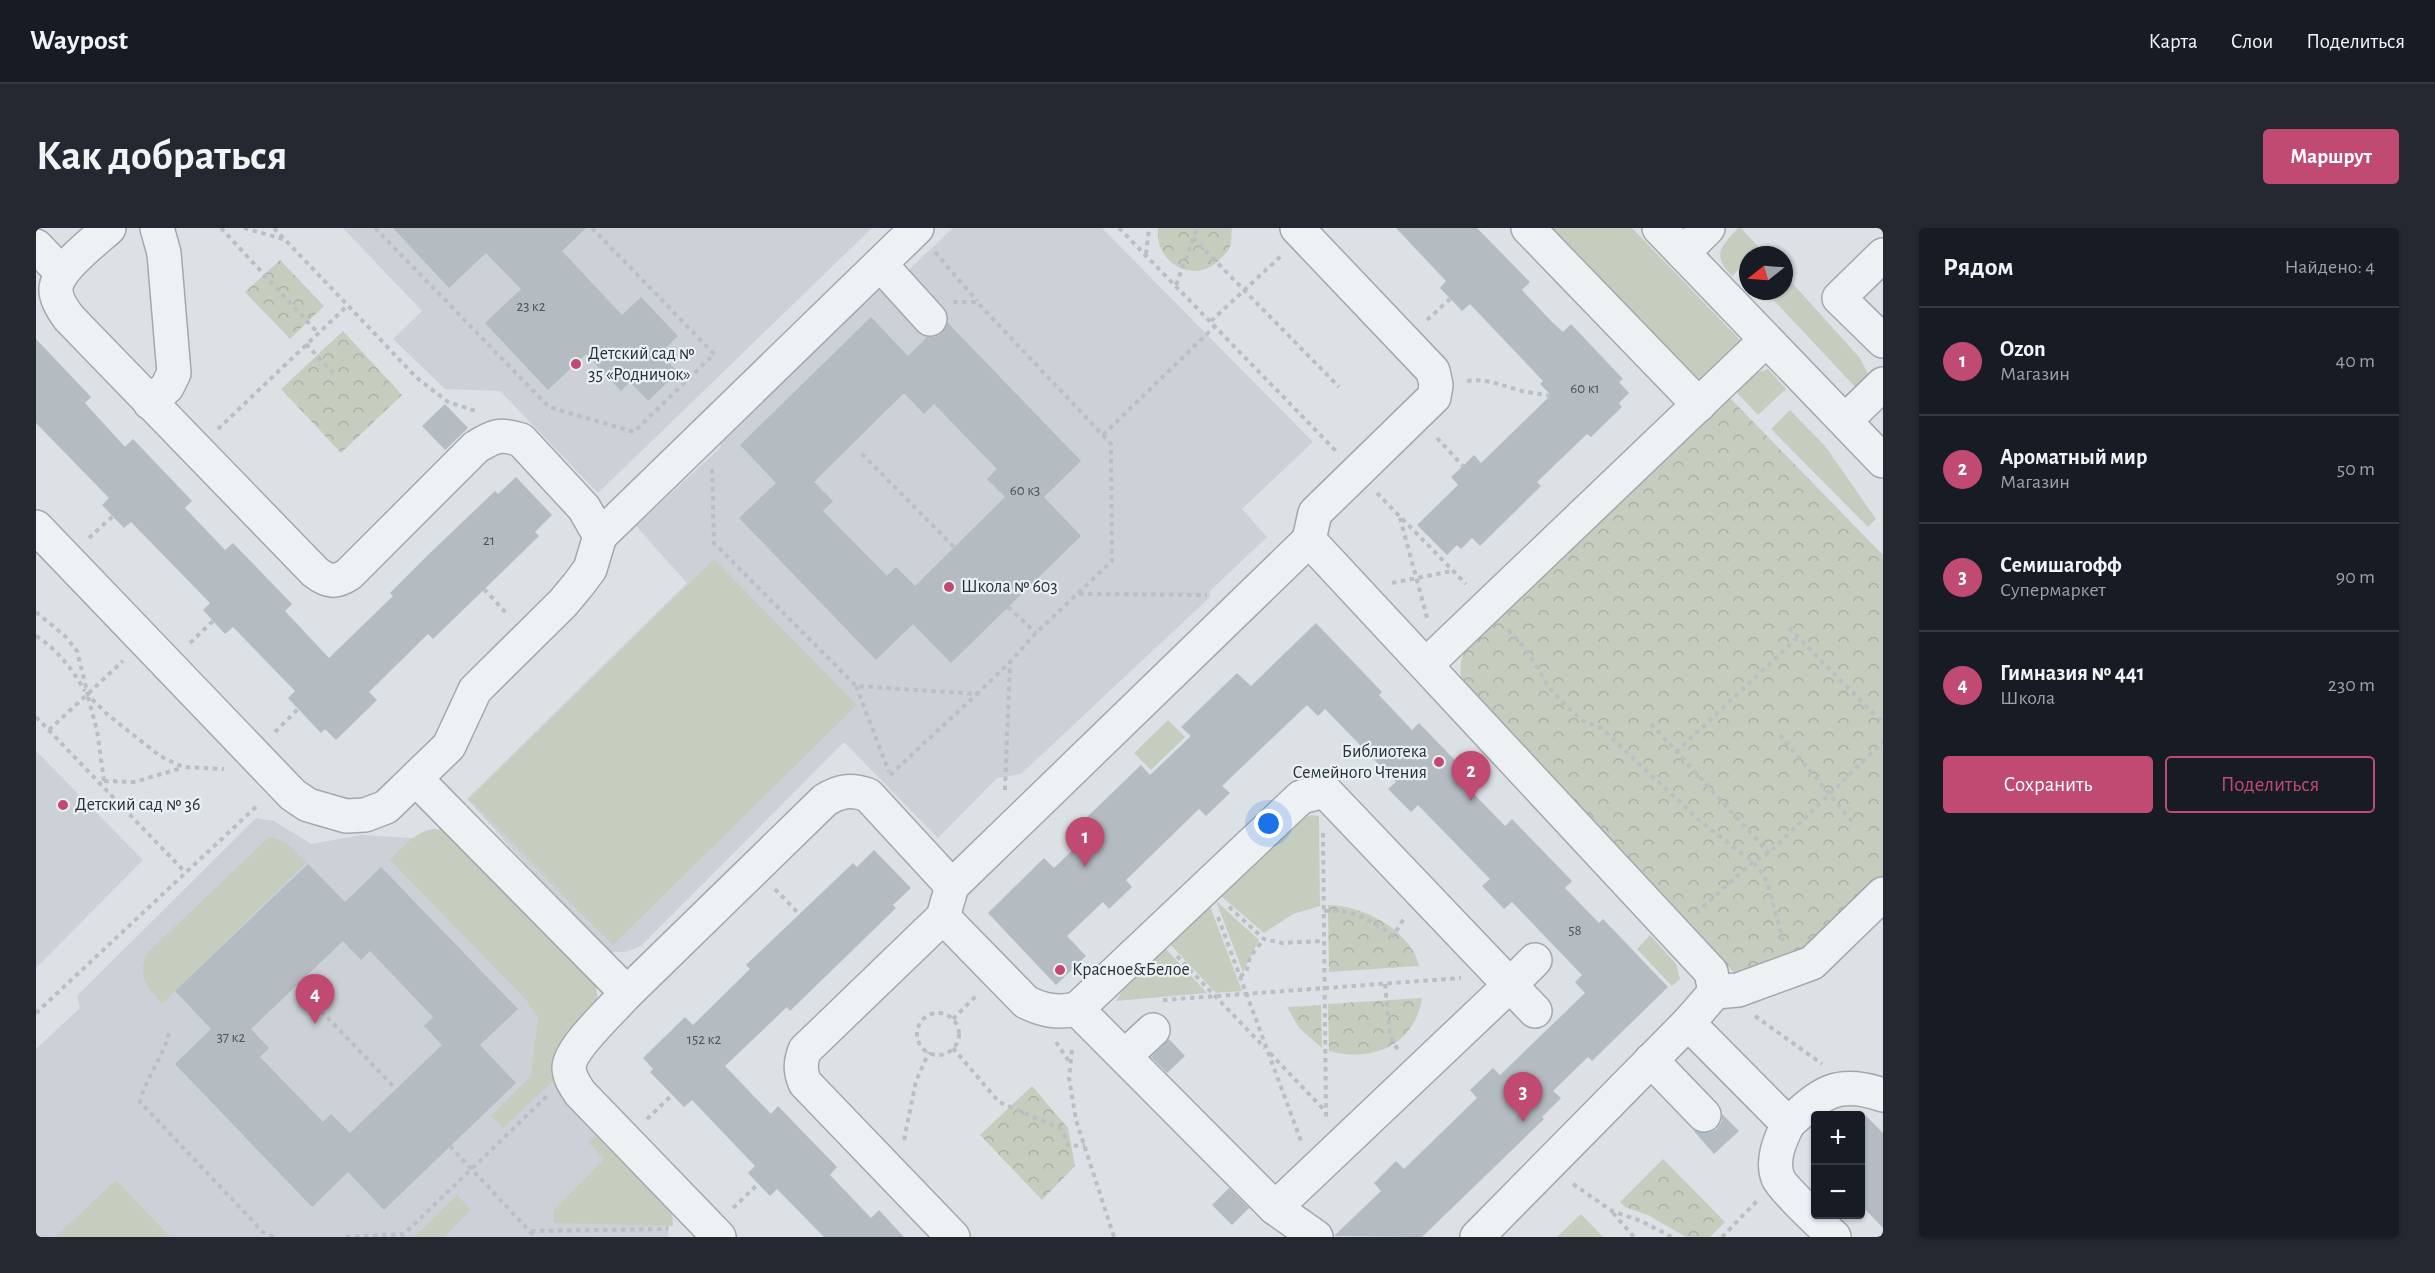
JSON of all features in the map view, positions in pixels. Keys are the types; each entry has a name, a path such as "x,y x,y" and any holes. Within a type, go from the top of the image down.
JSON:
{"street":[{"path":"109,228 62,273 56,288 60,303 69,318 195,450 326,580 339,581 349,574 476,447 492,438 507,435 521,440 584,508 600,536"},
{"path":"150,403 167,387 174,373 164,253 157,228"},
{"path":"1528,228 1698,405"},
{"path":"1659,228 1883,461"},
{"path":"1683,253 1708,228"},
{"path":"953,1237 805,1083 800,1072 801,1061 805,1050 943,917 952,886 1309,540 1315,513 1434,397 1436,385 1432,371 1300,232"},
{"path":"36,527 282,783 308,805 346,816 365,815 386,807 449,746 475,690 563,603 578,585 590,569 600,536 881,265 925,238"},
{"path":"36,246 62,273"},
{"path":"1883,255 1839,298 1883,341"},
{"path":"881,265 922,310"},
{"path":"1432,660 1766,340"},
{"path":"1845,421 1883,384"},
{"path":"1309,540 1432,660 1711,972 1715,992"},
{"path":"416,779 627,993"},
{"path":"698,1232 580,1093 571,1079 569,1065 575,1051 627,993 825,800 838,792 854,790 868,795 952,886"},
{"path":"943,917 1026,1002 1037,1008 1058,1012 1077,1009 1301,797 1325,791 1535,1011"},
{"path":"1477,1237 1688,1023 1715,992 1738,990 1795,970 1818,959 1877,912"},
{"path":"1275,1208 1313,1173 1338,1129 1414,1077 1535,960"},
{"path":"1077,1009 1275,1208 1316,1237"},
{"path":"1125,1056 1156,1015"},
{"path":"1688,1023 1788,1124"},
{"path":"1651,1060 1704,1115"},
{"path":"1834,1237 1778,1180 1776,1161 1779,1142 1788,1124 1814,1099 1834,1090 1849,1088 1870,1090 1883,1095"}],"path":[{"path":"221,228 318,333"},
{"path":"244,228 285,240"},
{"path":"274,228 417,378 448,402 481,413"},
{"path":"375,228 549,407 634,432 714,354 592,228"},
{"path":"1119,228 1487,606 1526,649 1550,689 1566,706 1583,721 1601,728 1701,822 1753,862 1763,874 1768,885 1784,943 1795,970"},
{"path":"1146,255 1149,228"},
{"path":"1176,285 1197,228"},
{"path":"1211,321 1300,232"},
{"path":"883,782 1113,561 1111,444 977,302 925,238"},
{"path":"1193,238 1339,387"},
{"path":"922,310 977,302"},
{"path":"195,450 348,305"},
{"path":"1102,435 1215,326"},
{"path":"306,344 333,373"},
{"path":"1436,385 1476,380 1499,382 1523,391 1551,396"},
{"path":"1416,416 1462,466"},
{"path":"862,454 954,548"},
{"path":"712,467 714,543 856,686 890,774"},
{"path":"1400,517 1432,660"},
{"path":"1078,594 1251,595"},
{"path":"1008,607 1036,633"},
{"path":"36,612 66,637 77,651 98,730 103,783"},
{"path":"1789,628 1883,723"},
{"path":"36,636 49,644 71,668 88,695 108,716 160,756 183,767"},
{"path":"1676,752 1798,637"},
{"path":"49,730 144,641"},
{"path":"1003,837 1010,662"},
{"path":"856,686 977,694"},
{"path":"103,783 134,782 183,767 226,769 242,763 298,709"},
{"path":"36,717 103,783 185,872"},
{"path":"1651,724 1769,854"},
{"path":"1780,735 1855,825"},
{"path":"1674,932 1753,862 1769,854 1883,742"},
{"path":"36,1012 282,783"},
{"path":"1323,831 1325,1111 1338,1129"},
{"path":"1206,886 1264,939 1282,943 1324,941"},
{"path":"1206,886 1313,1173"},
{"path":"776,890 800,914"},
{"path":"1324,911 1346,911 1360,915 1376,923 1393,936 1422,892"},
{"path":"1156,934 1325,1111 1338,1129"},
{"path":"1240,976 1246,973 1250,957 1264,939"},
{"path":"1156,1015 1215,996 1469,978"},
{"path":"1385,984 1389,1036 1414,1077"},
{"path":"1715,992 1752,1014 1829,1070"},
{"path":"1077,1009 1069,1078 1076,1120 1114,1237"},
{"path":"321,1011 396,1089"},
{"path":"938,1013 950,1017 957,1024 959,1036 953,1048 942,1054 929,1052 919,1041 918,1028 926,1017 938,1013"},
{"path":"169,1033 165,1050 144,1087 140,1102 263,1232 273,1237"},
{"path":"953,1048 999,1102 1060,1129 1069,1146 1084,1145"},
{"path":"893,1176 899,1162 916,1081 929,1052"},
{"path":"346,1237 402,1236 558,1085 571,1079"},
{"path":"450,1146 535,1237"},
{"path":"1550,1162 1574,1185 1611,1211 1625,1224 1634,1237"},
{"path":"1611,1211 1672,1237"},
{"path":"1625,1224 1629,1217"},
{"path":"531,1231 698,1232"}],"shaded area":[{"name":"Детский сад № 35 «Родничок»","path":"343,228 872,228 598,493 500,391 445,389 393,339 422,311"},
{"name":"Школа № 603","path":"953,228 1102,228 1313,442 1242,509 1267,537 1210,591 1210,597 1021,774 997,778 938,838 844,742 641,946 626,952 610,952 600,947 467,799 687,583 636,526 721,447 717,438 873,290 886,291"},
{"name":"Детский сад № 36","path":"36,751 143,860 36,968"},
{"path":"256,818 274,821 311,844 361,835 462,841 579,966 548,1074 671,1206 668,1237 36,1237 36,1049 80,1008 77,996"}],"green space":[{"path":"1158,228 1232,228 1231,245 1226,253 1211,266 1189,271 1170,261 1163,252"},
{"path":"1545,228 1632,228 1741,341 1700,383"},
{"path":"1738,228 1741,228 1758,246 1739,246 1739,269 1732,276 1720,256 1727,241"},
{"path":"280,260 324,306 290,339 245,292"},
{"path":"1793,284 1860,358 1870,378 1857,389 1773,300 1793,300"},
{"path":"343,331 402,395 341,453 281,389"},
{"path":"1768,369 1786,389 1758,415 1738,394 1736,388 1759,372"},
{"path":"1728,396 1883,555 1883,878 1810,949 1738,977 1462,681 1460,668 1466,649"},
{"path":"1790,410 1825,446 1876,519 1868,527 1771,429"},
{"path":"714,559 857,705 613,945 469,799"},
{"path":"1168,720 1185,737 1151,770 1134,753"},
{"path":"1311,815 1319,816 1320,906 1293,914 1264,933 1221,896 1304,818"},
{"path":"435,829 443,830 589,972 596,987 598,1001 553,1075 553,1081 503,1128 491,1116 531,1076 538,1017 526,1000 390,860 416,836"},
{"path":"268,838 285,842 306,863 162,1004 148,986 143,974 148,952"},
{"path":"1216,901 1259,940 1243,972"},
{"path":"1328,905 1355,909 1383,922 1406,941 1419,966 1329,972"},
{"path":"1210,906 1242,991 1216,993 1170,944"},
{"path":"1650,935 1676,964 1680,979 1672,986 1637,949"},
{"path":"1165,948 1207,993 1116,1001 1126,985"},
{"path":"1422,998 1411,1028 1389,1047 1361,1054 1329,1051 1328,1004"},
{"path":"1321,1005 1322,1048 1299,1028 1287,1007"},
{"path":"1032,1086 1068,1128 1075,1166 1042,1200 980,1135"},
{"path":"601,1130 672,1208 673,1226 554,1223 553,1211 604,1159 588,1142"},
{"path":"1663,1159 1725,1222 1710,1237 1686,1237 1648,1215 1625,1207 1620,1202"},
{"path":"116,1180 170,1237 55,1237"},
{"path":"457,1195 471,1210 444,1237 414,1237"},
{"path":"1581,1214 1603,1237 1557,1237"}],"building":[{"path":"393,228 586,228 562,251 622,315 641,297 678,336 660,353 678,372 648,401 630,382 621,391 586,354 548,390 485,323 521,289 486,253 449,288"},
{"path":"1396,228 1477,228 1530,282 1522,290 1563,332 1571,324 1623,379 1619,382 1629,393 1619,403 1622,407 1591,437 1587,434 1537,482 1541,486 1480,546 1472,538 1461,549 1457,545 1447,555 1417,525 1458,485 1451,477 1474,455 1481,463 1551,395 1540,384 1543,381 1470,304 1462,311 1440,288 1446,281"},
{"path":"871,317 908,356 927,337 935,337 942,333 948,323 1081,461 1044,497 1081,536 951,663 913,624 876,660 739,518 776,483 740,445","holes":["904,393 924,414 934,404 997,469 987,479 1005,497 915,586 896,567 887,576 823,511 833,501 814,482"]},
{"path":"36,339 91,397 85,403 125,447 133,439 192,501 185,508 225,550 233,543 292,604 285,611 329,658 393,596 390,593 430,553 495,491 498,494 516,477 552,515 535,532 539,536 433,639 428,634 369,692 377,700 336,740 325,729 321,733 288,698 295,691 233,627 225,634 203,610 210,603 131,522 124,528 102,505 109,498 36,423"},
{"path":"445,404 468,428 445,450 422,426"},
{"path":"1316,623 1382,692 1379,695 1412,730 1419,723 1478,784 1471,791 1505,826 1512,819 1572,881 1565,888 1599,923 1603,919 1668,987 1592,1061 1588,1057 1553,1091 1561,1098 1542,1117 1544,1119 1422,1237 1334,1236 1381,1191 1374,1183 1396,1161 1404,1169 1477,1098 1470,1090 1493,1068 1500,1075 1585,993 1575,982 1582,975 1512,902 1504,909 1482,886 1490,879 1418,805 1411,812 1388,789 1396,782 1325,709 1318,716 1307,705 1222,786 1230,793 1206,816 1199,809 1126,880 1132,887 1109,909 1103,902 1067,936 1086,956 1056,985 988,913 1044,858 1054,868 1094,829 1085,819 1141,765 1150,775 1191,736 1181,727 1237,673 1251,686"},
{"path":"874,850 911,888 893,905 896,908 790,1011 787,1007 725,1066 771,1114 778,1106 837,1167 830,1175 871,1218 879,1210 904,1237 824,1237 777,1189 770,1196 748,1173 755,1166 692,1100 684,1107 650,1072 653,1069 643,1058 685,1017 693,1025 750,969 746,965 853,863 857,867"},
{"path":"308,864 345,902 381,867 518,1009 480,1045 516,1083 384,1210 348,1172 312,1207 175,1064 211,1029 175,991","holes":["343,941 361,960 370,951 433,1017 424,1026 442,1045 350,1133 331,1114 323,1122 260,1057 269,1048 251,1029"]},
{"path":"1169,1039 1185,1056 1167,1073 1151,1057"},
{"path":"1722,1114 1739,1131 1714,1154 1693,1130 1708,1133 1717,1129 1722,1121"},
{"path":"1865,1115 1883,1133 1883,1228 1865,1209"},
{"path":"1229,1188 1249,1208 1232,1225 1212,1205"}],"place":[{"name":"Детский сад № 35 «Родничок»","path":"576,364"},
{"name":"Школа № 603","path":"949,587"},
{"name":"Библиотека Семейного Чтения","path":"1439,762"},
{"name":"Ароматный мир","path":"1471,801"},
{"name":"Детский сад № 36","path":"63,805"},
{"name":"Ozon","path":"1085,867"},
{"name":"Красное&Белое","path":"1060,970"},
{"name":"Гимназия № 441","path":"315,1024"},
{"name":"Семишагофф","path":"1523,1122"}]}
